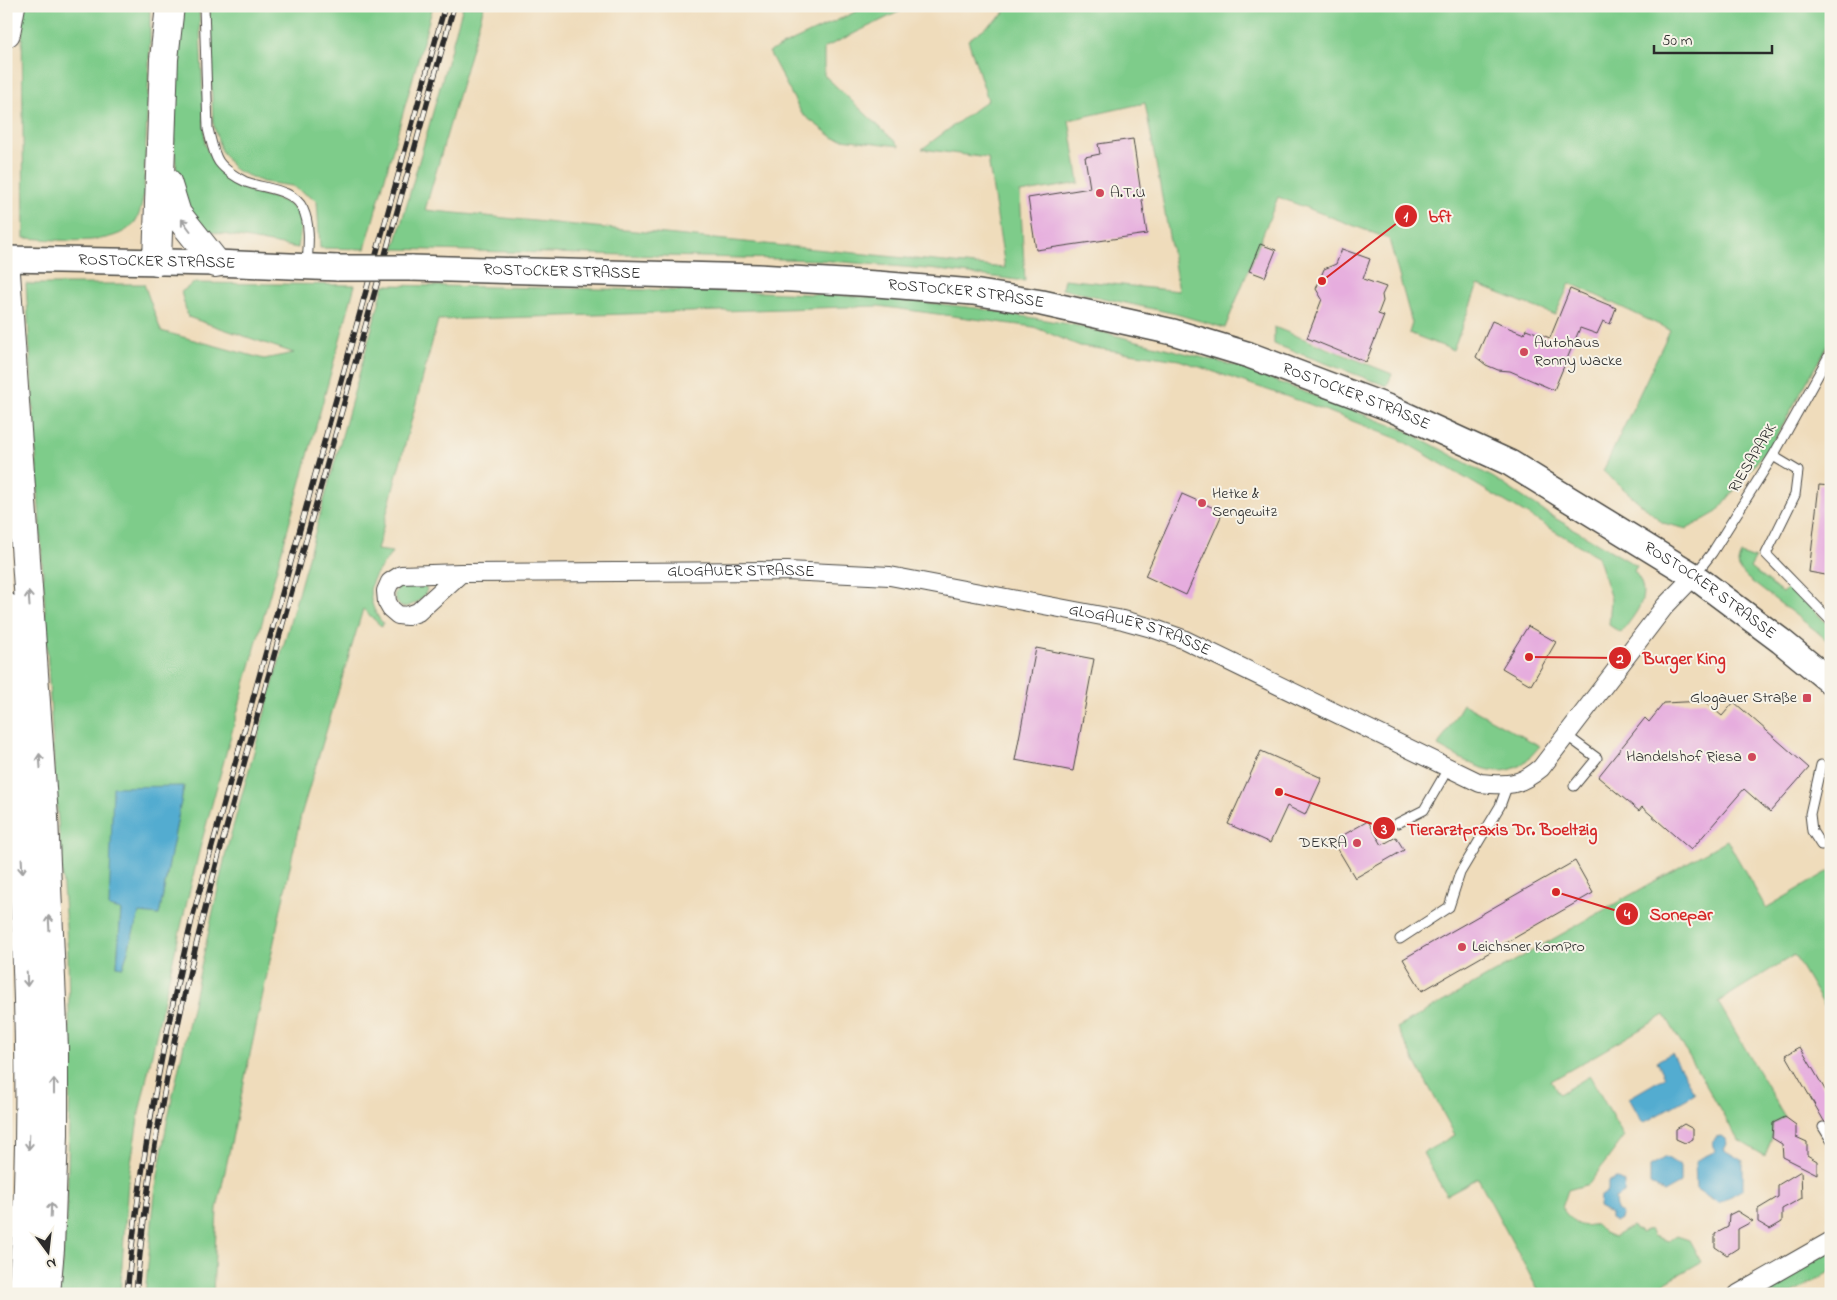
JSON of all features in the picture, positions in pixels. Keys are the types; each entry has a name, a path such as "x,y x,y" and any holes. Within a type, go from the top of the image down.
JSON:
{"highway":[{"path":"6,33 12,6"},
{"path":"156,6 159,15 164,59"},
{"path":"157,261 162,162 164,59 170,6"},
{"path":"162,162 177,214 216,263"},
{"path":"6,273 44,817 54,1048 50,1249 46,1294"},
{"path":"6,607 25,913 29,1053 29,1136 22,1294"}],"street":[{"name":"ROSTOCKER STRASSE","path":"6,259 758,276 973,292 1042,303 1173,332 1249,355 1325,382 1392,409 1510,463 1694,576 1781,641 1831,682"},
{"name":"GLOGAUER STRASSE","path":"461,573 787,571 865,574 890,576 1123,620 1183,639 1480,783 1508,784 1528,779 1541,768 1665,606 1694,576"},
{"path":"1738,1294 1831,1241"}],"lane":[{"path":"204,6 208,129 212,146 219,161 231,173 245,182 295,198 303,208 308,222 307,266"},
{"name":"RIESAPARK","path":"1694,576 1712,553 1773,456 1831,352"},
{"path":"1773,456 1798,471 1795,495 1766,554 1831,621"},
{"path":"1566,735 1597,758 1574,786"},
{"path":"1821,765 1810,814 1812,831 1821,845 1831,844"},
{"path":"1398,824 1424,810 1449,767"},
{"path":"1400,939 1449,907 1460,873 1500,806 1508,784"},
{"path":"1823,1127 1831,1140"}],"green space":[{"path":"23,6 150,6 143,198 135,222 126,230 113,236 83,240 24,238"},
{"path":"177,6 199,6 205,144 213,160 223,174 237,185 277,199 294,208 298,213 300,221 298,248 212,232 198,220 187,204 178,177 174,146"},
{"path":"208,6 433,6 365,249 320,248 317,201 292,186 263,182 235,170 221,151 213,123"},
{"path":"463,6 484,6 425,210 1005,268 988,158 922,149 988,100 968,40 1004,14 1004,6 1831,6 1831,339 1773,442 1717,512 1687,529 1663,523 1603,471 1670,330 1570,283 1555,315 1478,285 1453,350 1409,333 1412,323 1389,239 1278,197 1225,328 1176,314 1062,289 1064,279 1179,291 1145,103 1069,120 1079,183 1020,193 1025,281 939,270 819,260 394,249"},
{"path":"868,6 911,6 824,48 824,75 900,146 834,138 802,114 769,52"},
{"path":"194,283 355,285 201,844 171,968 139,1113 128,1181 120,1294 59,1294 67,1210 70,1073 68,954 54,767 26,284 144,284 161,331 264,359 294,353 188,317 181,292","holes":["184,786 159,915 139,912 123,967 117,966 121,910 109,906"]},
{"path":"384,285 761,292 877,297 976,308 1074,325 1236,366 1407,431 1494,478 1548,514 1637,566 1634,571 1643,588 1641,604 1621,633 1609,625 1611,599 1597,556 1401,440 1309,404 1179,360 1080,346 1034,327 878,306 438,320 377,550 392,552 376,574 370,593 372,604 383,623 382,627 363,609 301,815 217,1209 213,1294 145,1294 155,1193 167,1122 226,852"},
{"path":"1274,327 1392,374 1387,386 1274,344"},
{"path":"1741,554 1755,559 1750,568 1782,593 1790,585 1831,628 1831,644 1747,578 1738,564"},
{"path":"405,583 420,584 427,589 417,602 401,607 396,600 395,594 398,588"},
{"path":"1463,704 1540,746 1523,763 1507,770 1497,771 1476,766 1456,756 1438,746"},
{"path":"1727,840 1766,908 1831,870 1831,1017 1794,955 1718,1002 1785,1117 1773,1123 1772,1138 1765,1156 1738,1140 1665,1015 1551,1081 1559,1094 1590,1076 1624,1137 1589,1184 1568,1190 1562,1208 1572,1221 1584,1226 1596,1224 1605,1233 1614,1237 1632,1226 1641,1233 1650,1229 1653,1236 1669,1241 1677,1236 1689,1240 1701,1262 1644,1294 1540,1294 1478,1178 1446,1195 1423,1153 1455,1135 1397,1028"},
{"path":"1831,1251 1831,1271 1792,1294 1761,1294 1763,1289"}],"water":[{"path":"184,786 159,915 139,913 123,967 117,966 121,910 109,907 113,787"},
{"path":"1672,1053 1695,1094 1643,1123 1629,1098 1665,1077 1657,1061"},
{"path":"1721,1136 1727,1144 1724,1150 1743,1161 1743,1189 1719,1203 1696,1189 1695,1161 1716,1151 1713,1141 1715,1137"},
{"path":"1666,1157 1680,1166 1680,1183 1664,1192 1650,1184 1650,1166"},
{"path":"1616,1178 1625,1183 1624,1193 1615,1198 1616,1210 1622,1213 1620,1219 1615,1222 1610,1219 1610,1213 1599,1207 1600,1197 1608,1191 1608,1182"}],"building":[{"name":"A.T.U","path":"1133,139 1147,234 1036,250 1028,198 1090,188 1085,157 1100,154 1098,144"},
{"path":"1260,244 1276,250 1265,277 1249,271"},
{"path":"1342,249 1370,259 1363,279 1386,287 1382,295 1383,301 1378,314 1384,316 1366,362 1307,338 1322,299 1316,289 1324,269 1336,264"},
{"name":"Autohaus Ronny Wacke","path":"1570,289 1616,308 1610,324 1603,321 1597,334 1580,328 1554,390 1510,371 1498,370 1486,365 1476,357 1492,321 1524,334 1526,329 1550,338"},
{"path":"1819,485 1831,486 1831,576 1809,572"},
{"path":"1182,494 1223,512 1186,595 1145,576"},
{"path":"1528,626 1556,642 1531,685 1502,668"},
{"path":"1036,648 1094,659 1073,771 1015,760"},
{"name":"Handelshof Riesa","path":"1704,701 1722,716 1734,702 1809,768 1770,812 1744,789 1691,850 1642,807 1639,811 1598,777 1645,718 1649,722 1664,703"},
{"path":"1261,751 1322,778 1305,815 1287,806 1270,843 1228,824"},
{"path":"1368,821 1382,845 1396,837 1404,850 1355,878 1333,841"},
{"path":"1575,861 1593,893 1422,991 1403,959"},
{"path":"1800,1047 1827,1093 1831,1091 1831,1128 1824,1121 1786,1055"},
{"path":"1785,1117 1796,1125 1796,1137 1807,1142 1807,1155 1817,1161 1817,1174 1783,1157 1782,1144 1772,1138 1773,1123"},
{"path":"1684,1124 1693,1129 1693,1139 1685,1143 1676,1139 1676,1129"},
{"path":"1801,1171 1802,1198 1782,1209 1782,1222 1770,1229 1758,1222 1758,1209 1778,1197 1778,1185"},
{"path":"1737,1211 1753,1221 1738,1229 1738,1248 1727,1255 1715,1247 1715,1234 1728,1227 1729,1215"}],"railway":[{"path":"127,1294 138,1198 153,1103 193,915 445,6"},
{"path":"136,1294 149,1182 158,1127 179,1017 205,908 454,6"}],"place":[{"name":"A.T.U","path":"1100,193"},
{"name":"bft","path":"1322,281"},
{"name":"Autohaus Ronny Wacke","path":"1524,352"},
{"name":"Hetke & Sengewitz","path":"1202,503"},
{"name":"Burger King","path":"1529,657"},
{"name":"Glogauer Straße","path":"1807,698"},
{"name":"Handelshof Riesa","path":"1752,757"},
{"name":"Tierarztpraxis Dr. Boeltzig","path":"1279,792"},
{"name":"DEKRA","path":"1357,843"},
{"name":"Sonepar","path":"1556,892"},
{"name":"Leichsner KomPro","path":"1462,947"}]}
